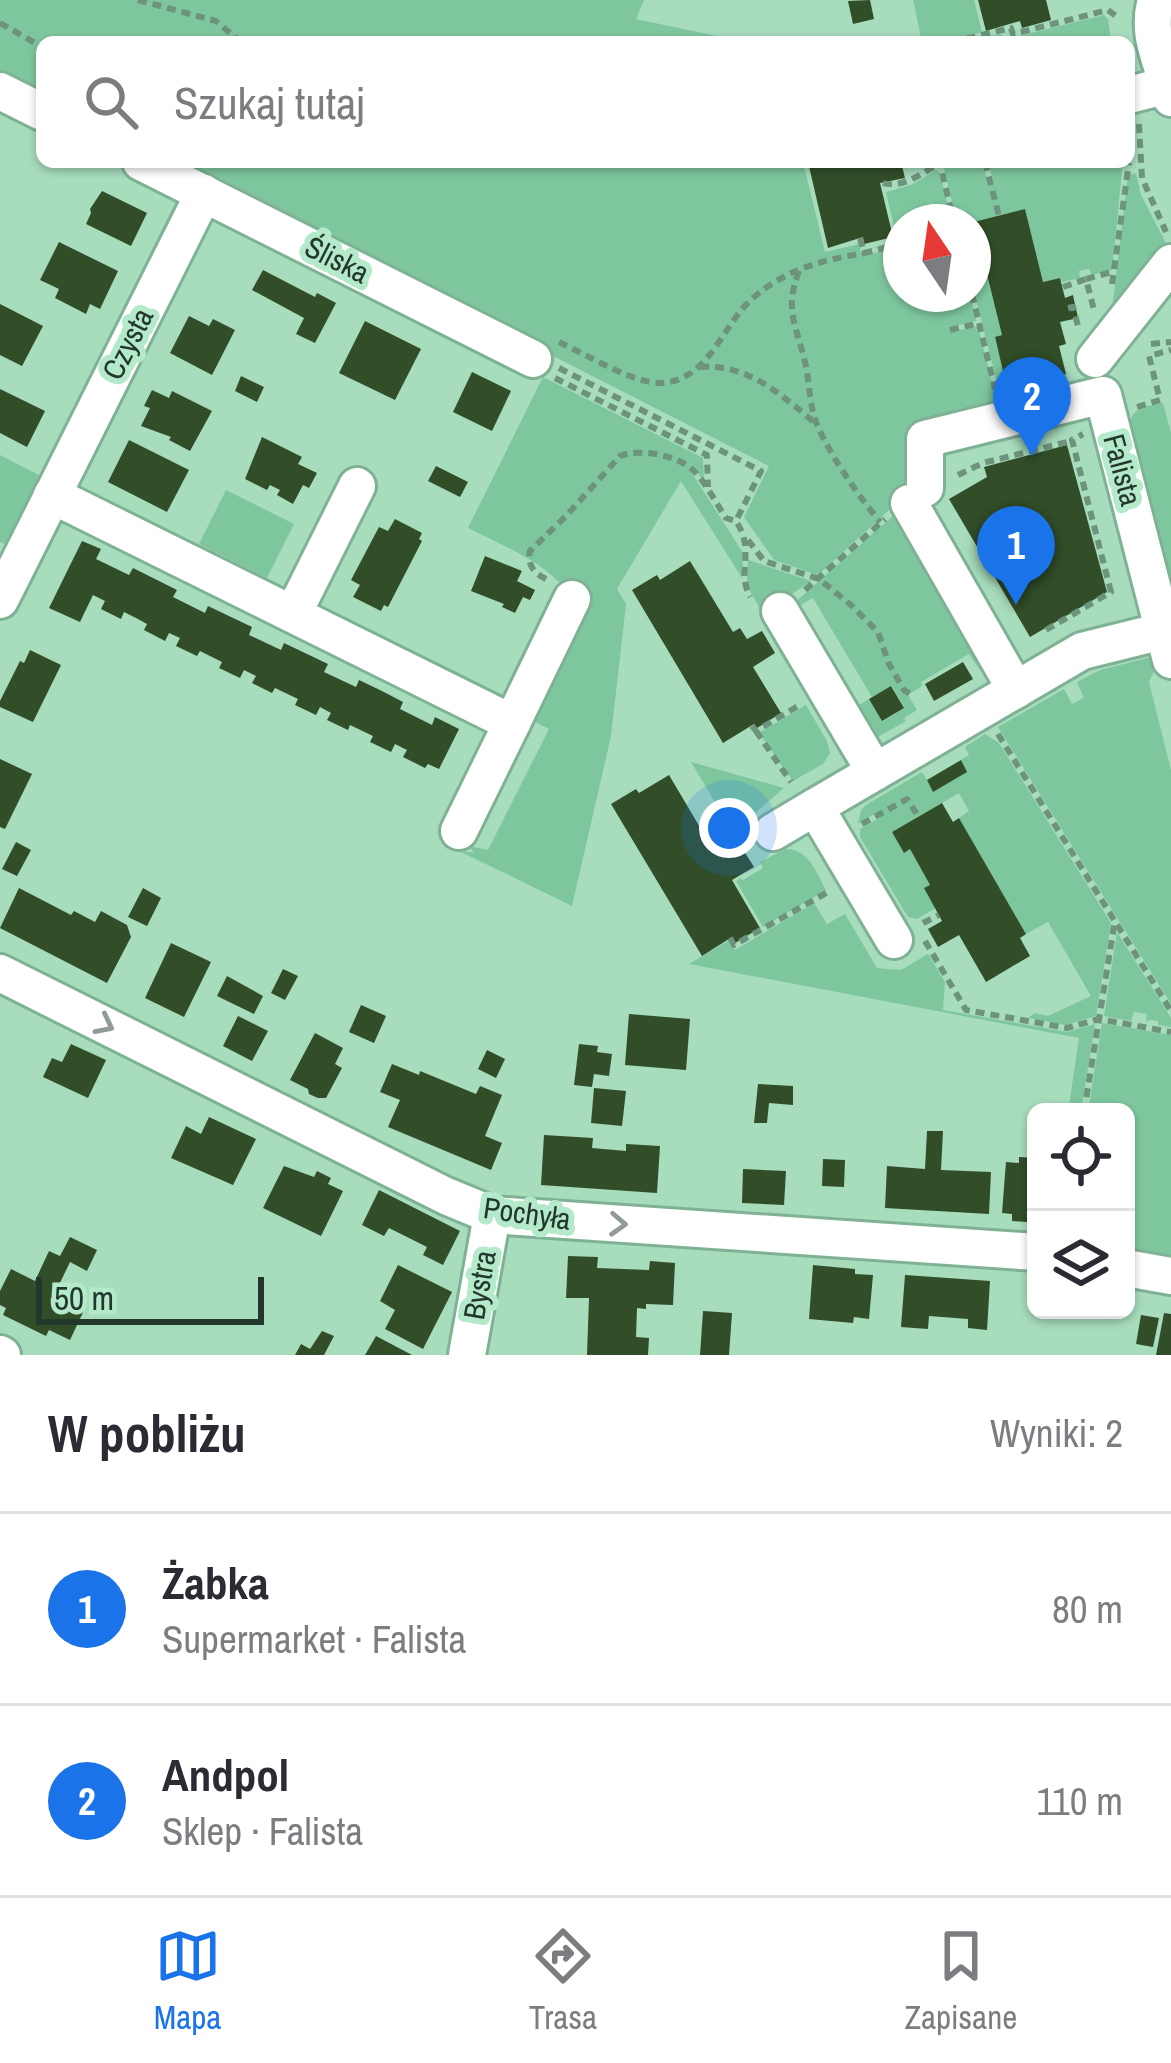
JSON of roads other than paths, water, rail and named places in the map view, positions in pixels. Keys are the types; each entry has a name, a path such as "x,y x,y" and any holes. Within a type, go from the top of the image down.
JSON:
{"street":[{"path":"1155,88 1151,15 1156,0"},
{"path":"0,92 36,109"},
{"name":"Śliska","path":"153,168 544,358"},
{"name":"Czysta","path":"0,600 204,194"},
{"path":"1088,350 1171,263"},
{"name":"Falista","path":"773,832 1082,651 1168,640 1103,395 926,440 905,505 1016,689"},
{"path":"293,614 357,486"},
{"path":"52,495 512,723"},
{"path":"459,831 572,599"},
{"path":"766,606 875,772"},
{"path":"813,809 855,875 912,930"},
{"name":"Pochyła","path":"0,973 492,1215 1027,1251"},
{"name":"Bystra","path":"467,1355 492,1215"},
{"path":"1135,1270 1171,1276"}],"place":[{"name":"Andpol","path":"1032,456"},
{"name":"Żabka","path":"1016,605"}]}
